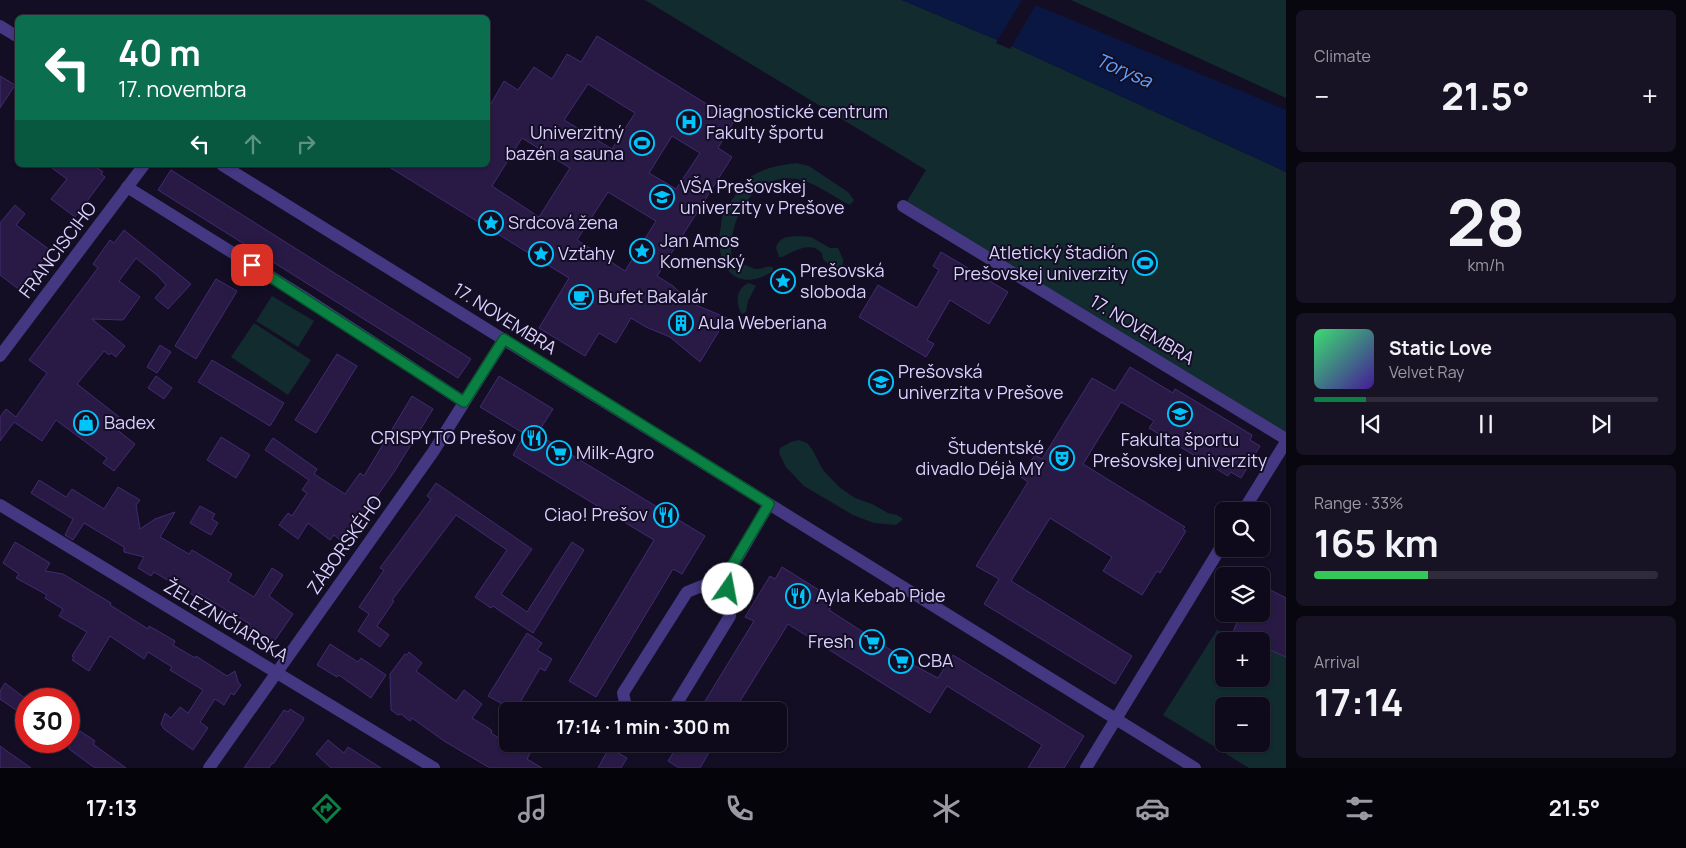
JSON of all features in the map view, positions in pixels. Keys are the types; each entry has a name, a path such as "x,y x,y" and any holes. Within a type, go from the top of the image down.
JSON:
{"street":[{"path":"0,26 15,35"},
{"name":"FRANCISCIHO","path":"0,356 143,167"},
{"name":"17. NOVEMBRA","path":"225,167 1195,768"},
{"path":"128,188 302,296 464,402"},
{"name":"17. NOVEMBRA","path":"903,206 1286,440 1248,502"},
{"name":"ZÁBORSKÉHO","path":"210,768 440,440 504,339"},
{"path":"677,702 730,616 726,576 769,504"},
{"name":"ŽELEZNIČIARSKA","path":"0,505 434,768"},
{"path":"1086,768 1215,557"},
{"path":"625,702 623,693 686,592 726,576"}],"green space":[{"name":"Atletický štadión Prešovskej univerzity","path":"645,0 902,0 1016,48 1286,172 1286,441 907,201 926,170"},
{"path":"1071,0 1286,0 1286,98"},
{"path":"796,163 809,166 848,192 854,200 850,205 818,187 798,179 782,179 768,183 756,191 746,202 739,215 731,245 732,260 737,265 757,269 773,267 773,271 760,278 748,280 738,278 724,264 720,253 719,240 724,211 749,178 771,168"},
{"path":"787,237 811,237 830,248 838,248 843,264 838,269 832,268 823,259 822,253 817,249 807,247 779,257 776,248 777,244"},
{"path":"749,283 756,286 748,301 746,312 742,314 738,305 738,296 741,288"},
{"path":"272,296 314,321 298,347 256,321"},
{"path":"254,323 311,360 288,395 231,357"},
{"path":"799,440 807,443 823,470 839,487 855,498 903,519 896,525 874,523 853,515 804,486 786,467 779,453 780,448"},
{"path":"1215,633 1215,687 1270,687 1270,650 1286,657 1286,768 1249,768 1223,752 1270,752 1270,697 1215,697 1215,747 1163,715"}],"water":[{"name":"Torysa","path":"902,0 1024,0 1286,110 1286,172 1016,48"}],"pier":[{"path":"1022,0 1031,0 1037,3 1010,49 996,43"}],"building":[{"name":"VŠA Prešovskej univerzity v Prešove","path":"597,36 734,121 718,148 732,157 657,276 673,286 691,303 727,318 700,362 670,337 646,327 631,318 616,343 599,333 585,356 539,328 569,278 389,167 490,167 490,106 504,81 518,90 534,67 552,79 567,54 581,62","holes":["588,84 635,113 612,149 564,120","672,136 700,153 676,189 649,173","522,138 570,168 539,217 492,186","608,192 656,221 625,271 577,240"]},
{"path":"0,76 15,85 0,108"},
{"path":"51,167 96,167 103,172 101,174 105,177 75,217 51,199 67,179"},
{"path":"171,170 471,359 458,378 158,190"},
{"path":"15,205 25,214 16,225 50,250 20,290 0,275 0,223"},
{"path":"124,230 191,284 168,309 155,298 166,285 136,258 119,281 140,297 123,320 92,319 125,346 116,357 104,351 77,384 123,420 116,429 135,444 114,471 103,463 107,458 56,420 42,441 14,422 0,441 0,417 6,409 16,417 47,373 29,360 98,268 93,264 110,240 114,243"},
{"path":"941,252 1008,292 989,324 950,300 927,340 934,344 926,357 859,317 878,285 917,308 939,270 933,266"},
{"path":"216,279 237,291 196,359 175,346"},
{"path":"160,345 171,352 157,373 147,367"},
{"path":"337,354 357,366 316,433 295,420"},
{"path":"212,360 284,403 270,426 198,382"},
{"path":"1130,367 1173,393 1175,389 1252,435 1250,440 1260,446 1241,478 1231,472 1228,476 1149,428 1154,421 1121,402 1083,464 1185,527 1183,529 1186,531 1160,573 1157,571 1142,595 1103,571 1112,557 1050,518 1011,581 1132,656 1115,684 984,604 999,579 976,566 1028,482 1021,477 1035,455 1042,459 1092,378 1115,391"},
{"path":"156,376 172,388 164,399 148,388"},
{"path":"499,376 553,409 537,434 705,536 682,574 673,569 596,697 569,681 654,540 513,455 525,434 480,407"},
{"path":"412,396 433,409 394,472 344,543 334,535 330,540 308,523 298,539 279,525 288,513 292,516 307,493 302,490 309,480 265,450 273,438 317,469 314,474 345,494 360,473 364,476"},
{"path":"221,437 250,455 236,478 207,460"},
{"path":"39,480 66,497 72,489 104,509 118,487 140,500 136,505 140,529 155,519 175,512 160,537 189,554 192,550 232,574 228,581 254,597 272,568 283,575 269,596 293,614 273,643 248,627 250,624 198,593 196,597 154,572 151,576 138,568 144,557 124,552 124,547 84,523 73,540 65,535 73,519 31,493"},
{"path":"436,483 532,549 501,594 527,612 572,542 584,550 533,633 493,606 491,608 475,597 507,550 456,515 392,600 394,601 377,626 389,635 380,647 358,631 369,614 359,607 384,570 380,568 431,499 427,496"},
{"path":"200,506 215,514 212,519 218,523 211,535 190,523"},
{"path":"15,542 50,563 45,571 63,574 111,603 110,605 148,629 149,626 175,641 173,645 195,658 196,656 227,676 235,671 238,682 241,685 234,695 231,693 224,705 215,699 200,722 208,728 193,750 164,729 161,724 165,713 171,718 180,707 188,713 203,690 170,670 172,667 148,652 144,659 110,636 89,671 72,660 74,657 72,656 87,632 59,616 63,609 45,598 47,595 16,578 19,574 3,563"},
{"path":"782,567 835,600 829,610 917,667 938,678 953,655 1084,736 1064,768 1028,768 1042,745 947,686 930,713 788,624 740,702 704,702 754,621 745,617 770,576 775,579"},
{"path":"1270,590 1286,598 1286,657 1270,650 1270,632 1233,632 1237,622 1270,622"},
{"path":"527,633 542,643 537,650 552,659 545,671 540,668 520,702 499,702 488,696"},
{"path":"330,644 358,662 361,658 386,675 371,698 339,675 337,677 317,665"},
{"path":"409,652 422,663 416,671 456,701 464,690 482,704 472,718 490,729 491,733 499,738 499,752 528,752 530,753 527,759 542,768 490,768 444,741 412,718 410,721 401,714 398,715 391,710 390,674 405,654 407,655"},
{"path":"5,683 15,691 15,709 0,699 0,691"},
{"path":"290,709 304,718 273,764 269,768 244,768 284,710 288,712"},
{"path":"80,731 95,741 93,744 126,768 95,768 74,753 80,753"},
{"path":"328,740 344,753 348,747 381,768 331,768 316,754"},
{"path":"0,746 11,754 31,768 0,768"},
{"path":"607,752 616,752 627,758 621,768 598,768"},
{"path":"674,752 709,752 700,768 679,768 668,761"}],"place":[{"name":"Diagnostické centrum Fakulty športu","path":"689,122"},
{"name":"Univerzitný bazén a sauna","path":"642,143"},
{"name":"VŠA Prešovskej univerzity v Prešove","path":"662,197"},
{"name":"Srdcová žena","path":"491,223"},
{"name":"Jan Amos Komenský","path":"642,251"},
{"name":"Vzťahy","path":"541,254"},
{"name":"Atletický štadión Prešovskej univerzity","path":"1145,263"},
{"name":"Prešovská sloboda","path":"783,281"},
{"name":"Bufet Bakalár","path":"581,297"},
{"name":"Aula Weberiana","path":"681,323"},
{"name":"Prešovská univerzita v Prešove","path":"881,382"},
{"name":"Fakulta športu Prešovskej univerzity","path":"1180,414"},
{"name":"Badex","path":"86,423"},
{"name":"CRISPYTO Prešov","path":"534,438"},
{"name":"Milk-Agro","path":"559,453"},
{"name":"Študentské divadlo Déjà MY","path":"1062,458"},
{"name":"Ciao! Prešov","path":"666,515"},
{"name":"Ayla Kebab Pide","path":"798,596"},
{"name":"Fresh","path":"872,642"},
{"name":"CBA","path":"901,661"}],"route":[{"path":"252,265 464,402 504,339 769,504 726,576 728,589"}]}
